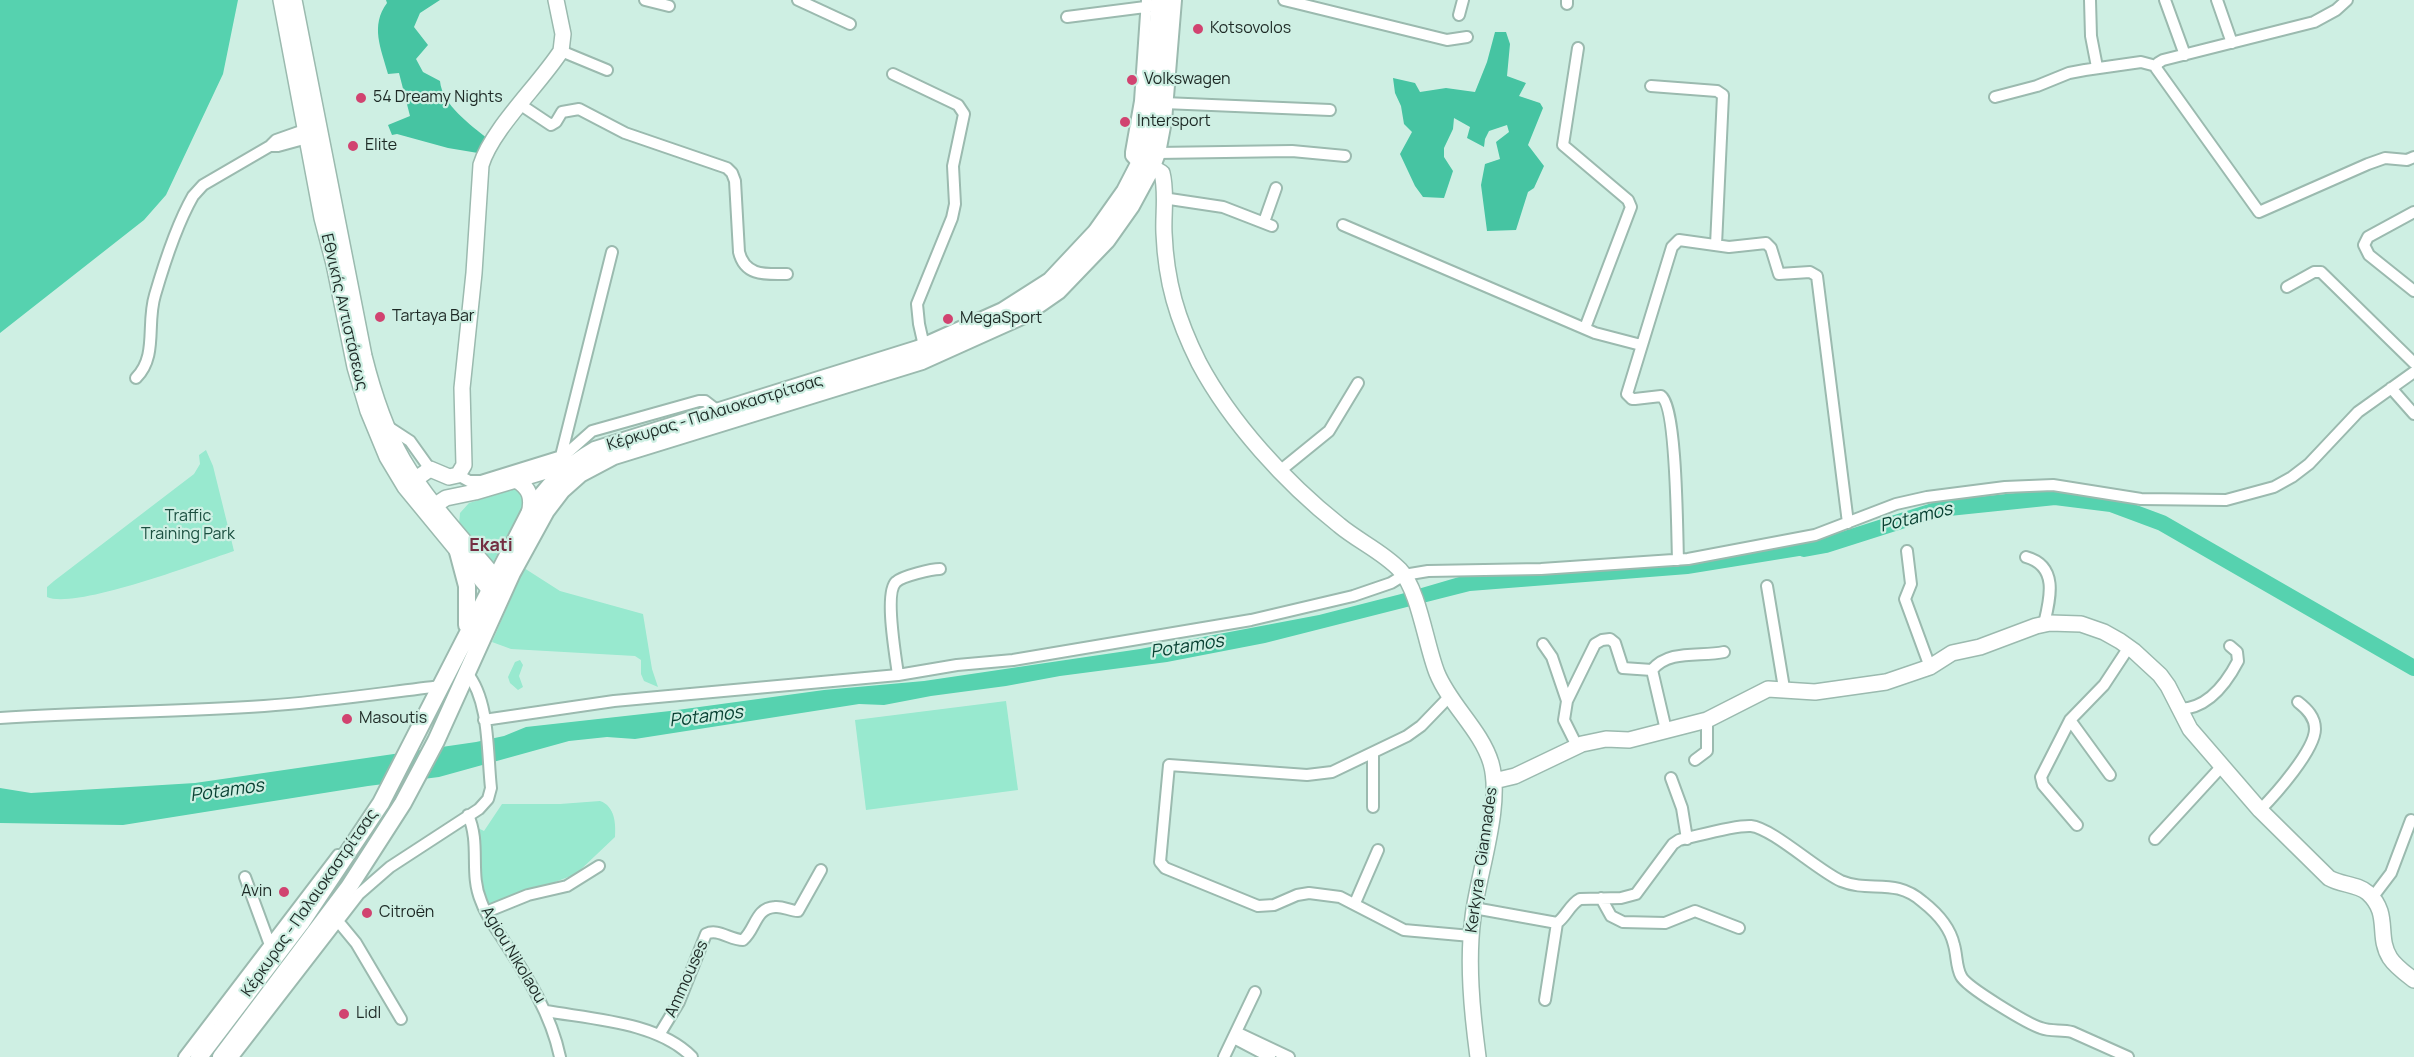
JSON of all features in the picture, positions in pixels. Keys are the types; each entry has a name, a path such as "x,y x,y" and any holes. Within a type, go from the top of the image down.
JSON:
{"main road":[{"name":"Εθνικής Αντιστάσεως","path":"281,0 364,356 385,425 410,483"},
{"name":"Εθνικής Αντιστάσεως","path":"294,0 313,132 322,218 363,397 381,444 441,522 497,589"},
{"path":"410,483 430,469 449,477 458,475 464,465 462,388 474,273 481,165 491,144 561,51 563,34 556,0"},
{"name":"Κέρκυρας - Παλαιοκαστρίτσας","path":"199,1057 322,892 381,803 466,635 562,490 591,467 630,451 897,370 960,346 1016,319 1047,300 1079,272 1115,229 1147,165 1157,3"},
{"path":"1147,165 1163,198 1168,281 1184,329 1207,377 1246,433 1281,470 1333,520 1391,562 1407,581"},
{"name":"Κέρκυρας - Παλαιοκαστρίτσας","path":"221,1057 333,917 404,803 467,673 497,589 529,514 567,460 608,445 892,358 1009,308 1050,281 1096,232 1147,165"},
{"path":"430,508 446,498 516,480 567,460"},
{"path":"516,480 525,486 531,497 529,514"},
{"path":"441,522 455,507 475,492"},
{"name":"Εθνικής Αντιστάσεως","path":"441,522 458,552 497,589"},
{"path":"458,552 469,601 466,635"},
{"name":"Kerkyra - Giannades","path":"1407,581 1437,673 1449,697 1486,751 1493,770 1488,842 1474,908 1471,936 1478,1057"},
{"path":"1494,781 1515,776 1577,746 1606,739 1629,740 1707,720 1768,689 1784,688 1815,692 1886,682 1930,667 1953,653 1980,647 2043,624 2062,622 2081,624 2104,632 2129,647 2168,686 2190,729 2260,810 2329,878 2363,890 2372,898 2381,912 2389,957 2414,980"},
{"path":"322,892 333,917"}],"street":[{"path":"645,0 669,6"},
{"path":"798,0 849,24"},
{"path":"1284,0 1438,38 1455,40 1467,37"},
{"path":"1460,15 1463,0"},
{"path":"2090,0 2091,36 2097,67"},
{"path":"2165,0 2185,55"},
{"path":"2217,0 2232,43"},
{"path":"2156,66 2160,61 2314,22 2336,10 2347,0"},
{"path":"1066,18 1157,3"},
{"path":"1578,48 1563,146 1628,200 1631,207 1585,328"},
{"path":"561,51 607,70"},
{"path":"1995,97 2037,86 2069,73 2097,67 2145,62 2156,66"},
{"path":"2156,66 2158,74 2259,212 2368,164 2385,158 2407,160 2414,157"},
{"path":"893,74 958,105 963,114 953,166 955,204 952,218 917,304 924,346"},
{"path":"1651,86 1717,91 1723,95 1716,245"},
{"path":"1152,102 1330,110"},
{"path":"521,105 551,126 562,112 579,109 625,133 727,168 735,181 740,252 743,263 757,273 787,274"},
{"path":"136,378 150,357 150,314 154,296 193,196 203,185 270,146 278,146 313,132"},
{"path":"1147,165 1292,151 1345,156"},
{"path":"1163,198 1223,207 1268,224 1276,188"},
{"path":"2414,212 2368,237 2364,245 2369,255 2414,291"},
{"path":"1344,225 1585,328 1641,345"},
{"path":"1678,560 1673,435 1667,402 1661,396 1632,399 1627,394 1673,244 1682,240 1740,247 1766,243 1770,246 1779,274 1810,272 1816,276 1848,523"},
{"path":"458,475 469,482 481,482 567,460 612,252"},
{"path":"2287,287 2314,272 2321,272 2414,363"},
{"path":"484,720 614,701 898,675 957,665 1013,660 1251,620 1353,596 1391,583 1407,581 1428,571 1541,569 1678,560 1815,536 1896,504 1927,497 2005,487 2053,485 2141,499 2208,501 2243,497 2274,487 2292,477 2309,464 2358,412 2414,372"},
{"path":"1281,470 1329,431 1358,383"},
{"path":"2391,388 2414,414"},
{"path":"385,425 410,441 430,469"},
{"path":"1907,551 1911,584 1905,599 1930,667"},
{"path":"2026,557 2037,561 2049,577 2050,597 2043,624"},
{"path":"898,675 891,601 893,586 898,580 928,570 940,569"},
{"path":"1767,586 1784,688"},
{"path":"1577,746 1564,720 1567,701 1594,647 1602,640 1610,639 1615,643 1623,668 1652,670"},
{"path":"1543,644 1552,657 1567,701"},
{"path":"2179,709 2196,708 2219,690 2238,661 2237,652 2230,646"},
{"path":"2077,825 2041,780 2070,720 2104,685 2129,647"},
{"path":"1666,730 1652,670 1657,663 1668,658 1709,655 1724,651"},
{"path":"233,1057 333,917 390,867 488,799 490,788 484,720 478,690 467,673"},
{"path":"0,718 268,706 441,686"},
{"path":"1449,697 1414,732 1332,772 1317,775 1169,765 1160,859 1163,866 1258,906 1274,905 1309,893 1340,897 1355,903 1395,928 1471,936"},
{"path":"2260,810 2280,790 2312,743 2315,729 2313,718 2306,707 2298,702"},
{"path":"1695,760 1707,751 1707,720"},
{"path":"2070,720 2110,775"},
{"path":"1373,753 1373,807"},
{"path":"2155,839 2222,766"},
{"path":"1671,778 1682,808 1687,839"},
{"name":"Agiou Nikolaou","path":"468,815 476,843 476,887 486,912 546,1011 560,1057"},
{"path":"183,1057 346,843 370,819"},
{"path":"2372,898 2391,873 2411,820"},
{"path":"1474,908 1557,923 1562,920 1575,901 1584,898 1629,897 1636,894 1673,844 1742,827 1757,828 1841,881 1857,886 1883,885 1911,892 1938,916 1951,933 1959,971 1968,985 2041,1029 2063,1029 2128,1057"},
{"path":"1355,903 1378,850"},
{"path":"486,912 528,895 567,886 599,866"},
{"name":"Ammouses","path":"659,1035 679,1002 706,934 715,932 743,940 757,918 766,909 780,907 798,910 821,870"},
{"path":"245,877 270,945"},
{"path":"1601,898 1611,916 1623,922 1665,923 1695,911 1739,928"},
{"path":"333,917 356,943 401,1019"},
{"path":"1545,1000 1557,923"},
{"path":"1224,1057 1255,992"},
{"path":"546,1011 637,1027 659,1035 683,1048 692,1057"},
{"path":"1235,1035 1270,1057"},
{"path":"1235,1035 1289,1057"}],"green space":[{"name":"Traffic Training Park","path":"206,450 213,466 234,551 110,591 62,599 47,597 47,587 54,581 194,474 200,464 199,455"},
{"path":"512,490 522,493 524,504 492,564 459,524 460,513 469,503"},
{"path":"524,568 560,591 643,614 652,669 658,687 644,681 641,674 641,660 635,656 511,649 492,642"},
{"path":"520,660 523,665 519,676 523,687 518,690 510,683 508,677 515,662"},
{"path":"1006,701 1018,790 866,810 855,720"},
{"path":"600,801 612,811 615,821 615,837 576,874 487,908 483,897 478,828 484,831 502,804"}],"shaded area":[{"path":"386,0 440,0 420,13 414,27 428,45 416,59 423,72 440,81 442,90 452,106 488,139 484,154 448,148 397,134 392,135 388,125 410,116 399,73 388,74 378,37 379,20 387,3"},
{"path":"1495,32 1506,32 1510,44 1507,76 1526,83 1519,96 1540,103 1543,108 1528,145 1544,166 1534,188 1528,192 1516,230 1487,231 1481,185 1485,164 1500,159 1496,142 1509,132 1507,125 1489,131 1484,147 1467,138 1470,127 1454,118 1453,129 1444,148 1444,157 1453,171 1444,198 1423,197 1415,186 1400,154 1412,132 1404,124 1393,78 1415,83 1420,92 1446,88 1475,92 1487,62"}],"water":[{"path":"0,0 238,0 223,74 166,195 144,220 0,333"},
{"path":"1816,541 1826,545 1824,552 1688,574 1470,591 1265,643 1167,662 1060,676 884,705 859,704 635,739 607,737 569,741 439,777 123,825 0,823 0,788 31,793 195,783 476,742 504,736 526,727 670,711 824,690 924,681 1140,649 1319,615 1459,577 1676,563"}],"waterway":[{"name":"Potamos","path":"1804,549 1826,545 1939,509 2055,497 2111,504 2162,523 2414,668"}],"place":[{"name":"Kotsovolos","path":"1198,29"},
{"name":"Volkswagen","path":"1132,80"},
{"name":"54 Dreamy Nights","path":"361,98"},
{"name":"Intersport","path":"1125,122"},
{"name":"Elite","path":"353,146"},
{"name":"Tartaya Bar","path":"380,317"},
{"name":"MegaSport","path":"948,319"},
{"name":"Masoutis","path":"347,719"},
{"name":"Avin","path":"284,892"},
{"name":"Citroën","path":"367,913"},
{"name":"Lidl","path":"344,1014"}],"district":[{"name":"Ekati","path":"491,546"}]}
